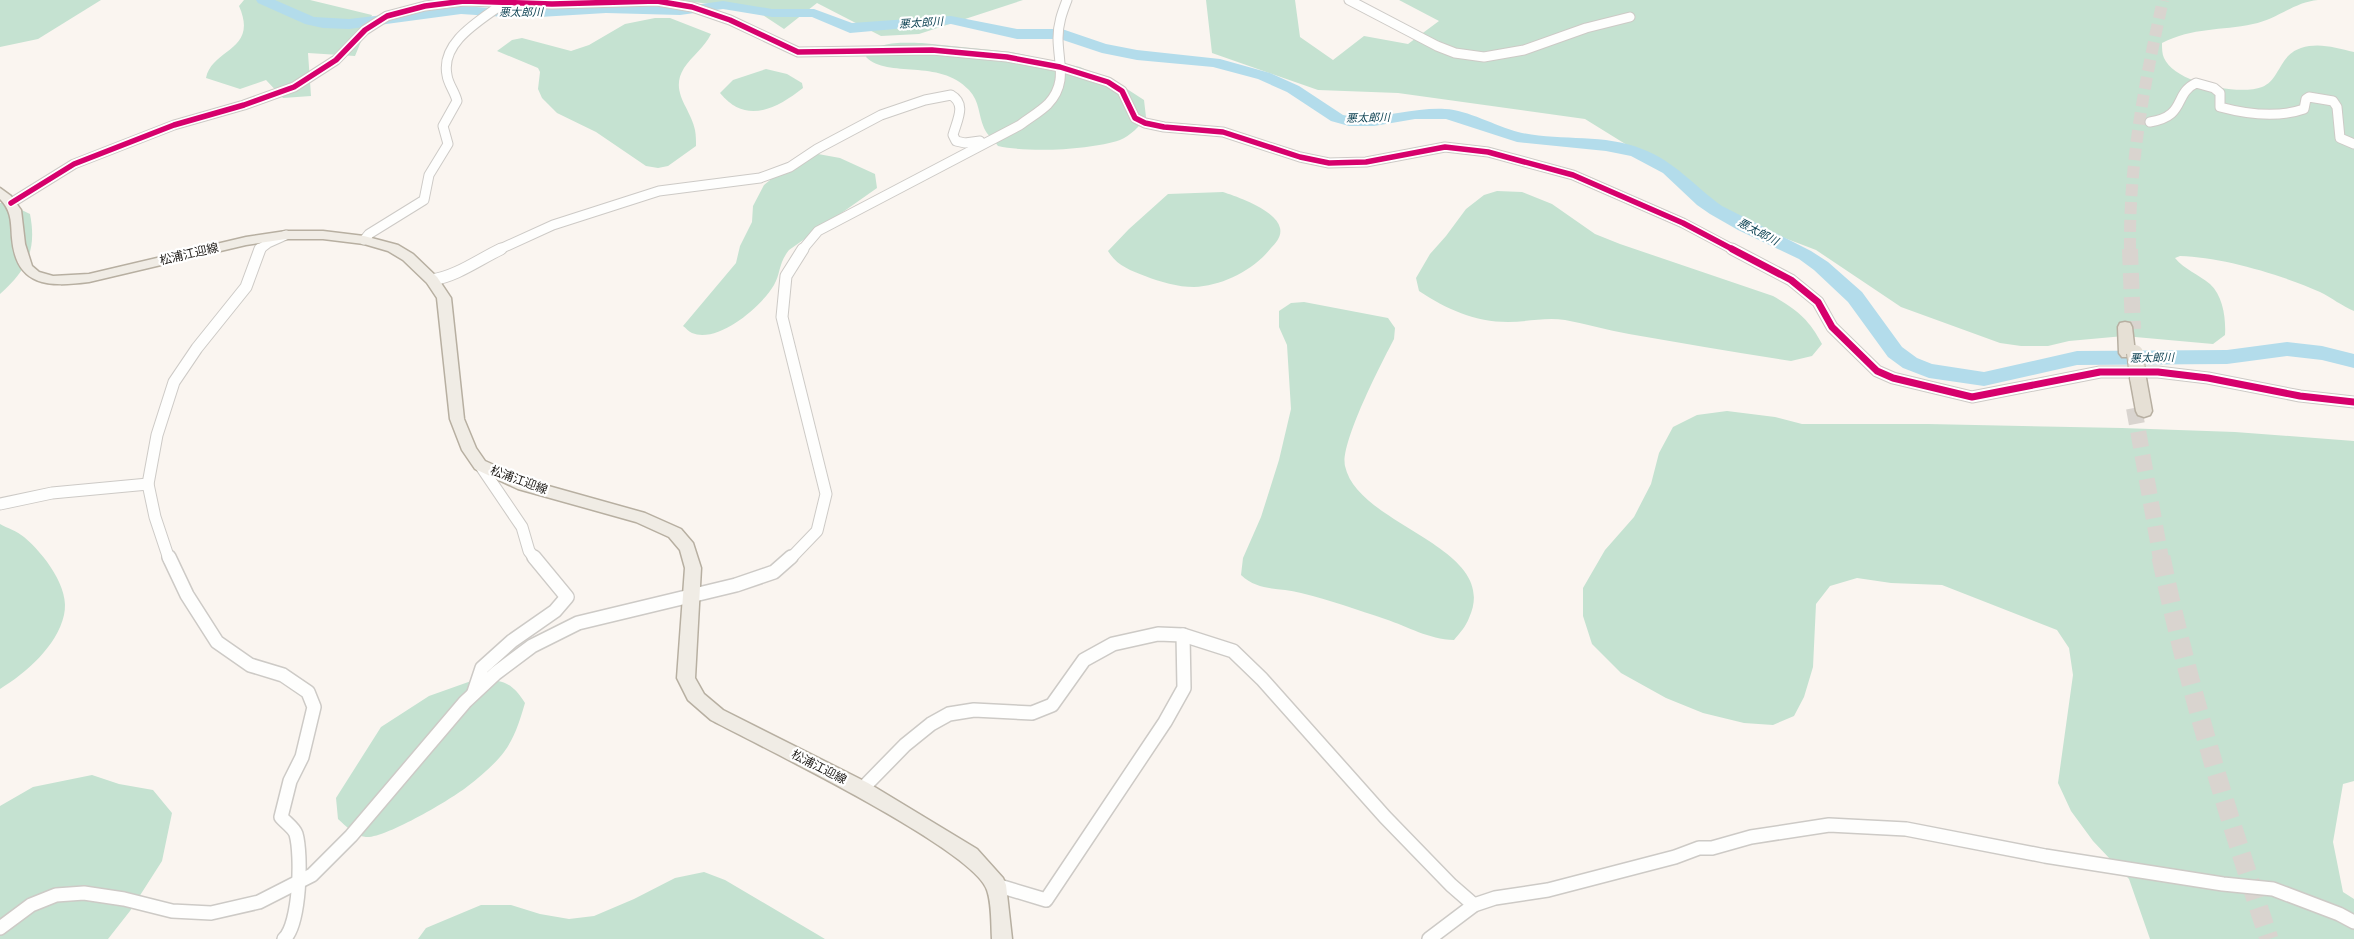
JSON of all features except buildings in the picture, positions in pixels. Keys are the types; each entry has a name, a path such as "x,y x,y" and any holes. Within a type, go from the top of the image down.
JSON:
{"highway":[{"path":"2129,328 2139,409"}],"main road":[{"name":"松浦江迎線","path":"5,197 17,215 19,245 23,265 32,275 46,279 68,281 89,278 246,241 286,235 323,235 364,240 393,248 408,257 432,280 444,298 457,418 469,450 480,465 523,485 640,517 675,533 687,547 693,568 686,678 691,692 702,705 716,716 862,789 970,855 996,885"},
{"path":"996,885 1002,939"}],"street":[{"path":"0,928 31,905 56,895 84,893 124,899 172,911 211,914 259,902 312,875 337,852 393,788 441,728 472,695 496,673 532,646 578,623 692,597 774,572 800,550 817,531 823,513 826,494 782,317 786,276 801,251 818,231 1020,125 1048,104 1062,76 1060,67 1060,20 1067,0"},
{"path":"1349,0 1437,46 1455,53 1484,57 1524,50 1586,28 1630,17"},
{"path":"5,197 74,164 174,124 244,105 294,87 321,72 336,60 365,30 387,16 425,6 464,1 552,4 631,1 678,4 730,20 798,52 932,50 1007,57 1060,67 1108,82 1122,91 1135,118 1145,123 1164,127 1206,129 1223,132 1320,161 1346,164 1359,163 1445,147 1462,148 1540,165 1573,175 1684,223 1791,280 1818,302 1832,327 1866,362 1877,371 1892,378 1972,396 1993,394 2100,372 2158,372 2208,378 2300,396 2354,402"},
{"path":"364,240 369,234 424,200 429,175 448,144 443,131 443,124 456,101 448,80 447,59 454,44 464,33 505,2"},
{"path":"2150,122 2169,118 2176,112 2188,88 2196,83 2214,88 2220,93 2220,107 2232,111 2298,112 2304,109 2306,99 2309,97 2325,98 2333,101 2337,107 2340,138 2354,144"},
{"path":"432,280 450,277 479,259 552,225 639,196 688,186 741,182 780,171 880,114 926,100 950,95 958,99 960,107 953,135 956,141 965,143 991,139"},
{"path":"284,939 291,933 300,881 296,832 281,817 290,781 302,757 314,707 308,692 283,675 250,665 217,642 187,596 169,558 155,517 148,484 157,435 174,382 197,348 252,278 257,254 264,244 286,235"},
{"path":"472,695 482,668 512,641 555,611 567,597 529,550 522,527 480,465"},
{"path":"0,504 52,493 148,484"},
{"path":"862,789 905,745 931,724 949,714 974,710 1032,713 1052,705 1084,660 1113,644 1158,634 1183,635 1233,651 1262,679 1392,824 1451,885 1474,905"},
{"path":"996,885 1046,900 1165,722 1184,688 1183,635"},
{"path":"1429,939 1474,905 1495,898 1548,890 1675,857 1699,848 1712,848 1751,837 1829,825 1906,829 2045,856 2223,884 2273,889 2339,914 2354,922"}],"green space":[{"path":"0,0 101,0 38,39 0,47"},
{"path":"244,0 310,0 372,15 355,56 308,53 311,96 283,98 266,80 240,89 206,78 216,60 239,41 243,32 244,21 239,6"},
{"path":"1023,0 919,34 881,36 817,3 784,29 752,8 682,1"},
{"path":"1206,0 1295,0 1300,37 1333,60 1364,36 1408,44 1439,21 1399,0 2318,0 2301,4 2261,22 2185,34 2162,43 2162,51 2170,67 2194,81 2238,90 2262,87 2268,84 2288,56 2301,48 2321,46 2354,52 2354,311 2320,292 2270,273 2233,263 2180,256 2175,258 2183,266 2210,284 2221,301 2225,322 2225,335 2213,344 2124,336 2069,341 2048,346 2021,346 2000,343 1901,307 1816,250 1713,211 1682,187 1677,176 1585,119 1398,93 1318,90 1212,53"},
{"path":"655,18 670,18 711,34 705,44 684,68 680,77 680,92 693,122 696,146 668,166 658,168 646,166 596,132 557,113 542,98 538,89 540,72 538,68 497,51 512,40 522,38 571,51 589,45 625,24"},
{"path":"922,43 1011,52 1080,67 1127,89 1144,100 1146,117 1138,127 1120,140 1093,146 1043,150 998,146 984,128 973,95 957,80 929,71 887,67 866,57 884,45"},
{"path":"766,69 787,74 802,83 803,88 793,96 772,107 751,111 740,109 730,103 720,93 733,80"},
{"path":"818,154 840,158 875,174 877,188 789,250 783,260 774,285 750,312 726,328 714,333 702,335 690,332 683,326 736,263 740,246 752,222 753,206 764,185 781,171"},
{"path":"1497,191 1522,192 1552,204 1595,234 1773,296 1802,316 1822,344 1812,356 1791,361 1629,334 1565,320 1550,319 1508,322 1484,320 1450,309 1419,291 1416,278 1430,254 1466,209 1484,195"},
{"path":"1223,192 1256,205 1272,215 1280,228 1280,234 1275,244 1247,270 1215,284 1188,287 1157,280 1129,269 1115,260 1108,251 1168,194"},
{"path":"0,203 7,203 30,214 32,238 31,249 23,268 0,294"},
{"path":"1304,302 1388,318 1395,328 1394,339 1355,422 1345,455 1345,466 1355,487 1374,505 1448,554 1465,572 1474,593 1469,618 1465,627 1454,640 1427,635 1344,605 1312,596 1293,591 1262,587 1241,575 1243,558 1261,517 1279,460 1291,409 1287,345 1279,327 1279,311 1291,303"},
{"path":"1727,411 1775,417 1802,424 1928,424 2122,428 2235,432 2354,441 2354,781 2343,784 2333,842 2343,892 2354,899 2354,939 2150,939 2129,879 2093,841 2071,811 2058,783 2073,675 2069,648 2057,630 1942,585 1891,583 1857,578 1830,586 1816,604 1813,667 1804,697 1794,716 1773,725 1744,723 1703,713 1666,698 1621,673 1592,644 1583,616 1583,588 1605,550 1634,517 1651,484 1659,453 1673,427 1697,415"},
{"path":"0,524 21,535 39,552 54,572 63,594 65,605 60,626 48,648 30,667 0,689"},
{"path":"474,680 504,682 520,695 525,703 511,740 492,766 448,800 387,832 366,837 358,835 338,819 336,798 381,727 429,696"},
{"path":"92,775 119,784 153,790 172,813 162,861 130,911 108,939 0,939 0,806 33,787"},
{"path":"704,872 725,880 825,939 418,939 426,928 481,905 511,905 540,914 569,919 594,916 634,899 675,878"}],"waterway":[{"name":"悪太郎川","path":"263,0 310,21 323,23 349,24 461,10 523,14 606,9 680,11 723,5 772,13 814,13 850,28 951,20 1017,34 1062,34 1102,48 1137,55 1214,62 1264,76 1293,89 1337,118 1349,121 1374,121 1415,114 1447,114 1517,137 1606,146 1636,152 1669,169 1703,201 1716,210 1744,226 1805,255 1821,266 1855,297 1895,352 1910,363 1929,371 1984,379 2077,358 2227,357 2287,349 2322,353 2354,361"}],"tunnel":[{"path":"2130,249 2132,186 2139,124 2163,0"},
{"path":"2130,249 2133,329"},
{"path":"2134,408 2161,559"},
{"path":"2161,557 2183,654 2209,750 2269,939"}],"cycle path":[{"path":"11,203 74,164 174,125 244,105 294,87 336,60 365,30 387,16 425,6 464,1 552,4 657,1 692,7 730,20 798,52 932,50 1007,57 1060,67 1108,82 1122,91 1135,118 1145,123 1164,127 1206,129 1223,132 1300,157 1329,163 1366,162 1445,147 1488,152 1540,165 1573,175 1683,223 1791,280 1818,302 1832,327 1877,371 1893,378 1954,393 1972,397 2100,372 2119,371 2158,372 2208,378 2300,396 2354,402"}]}
